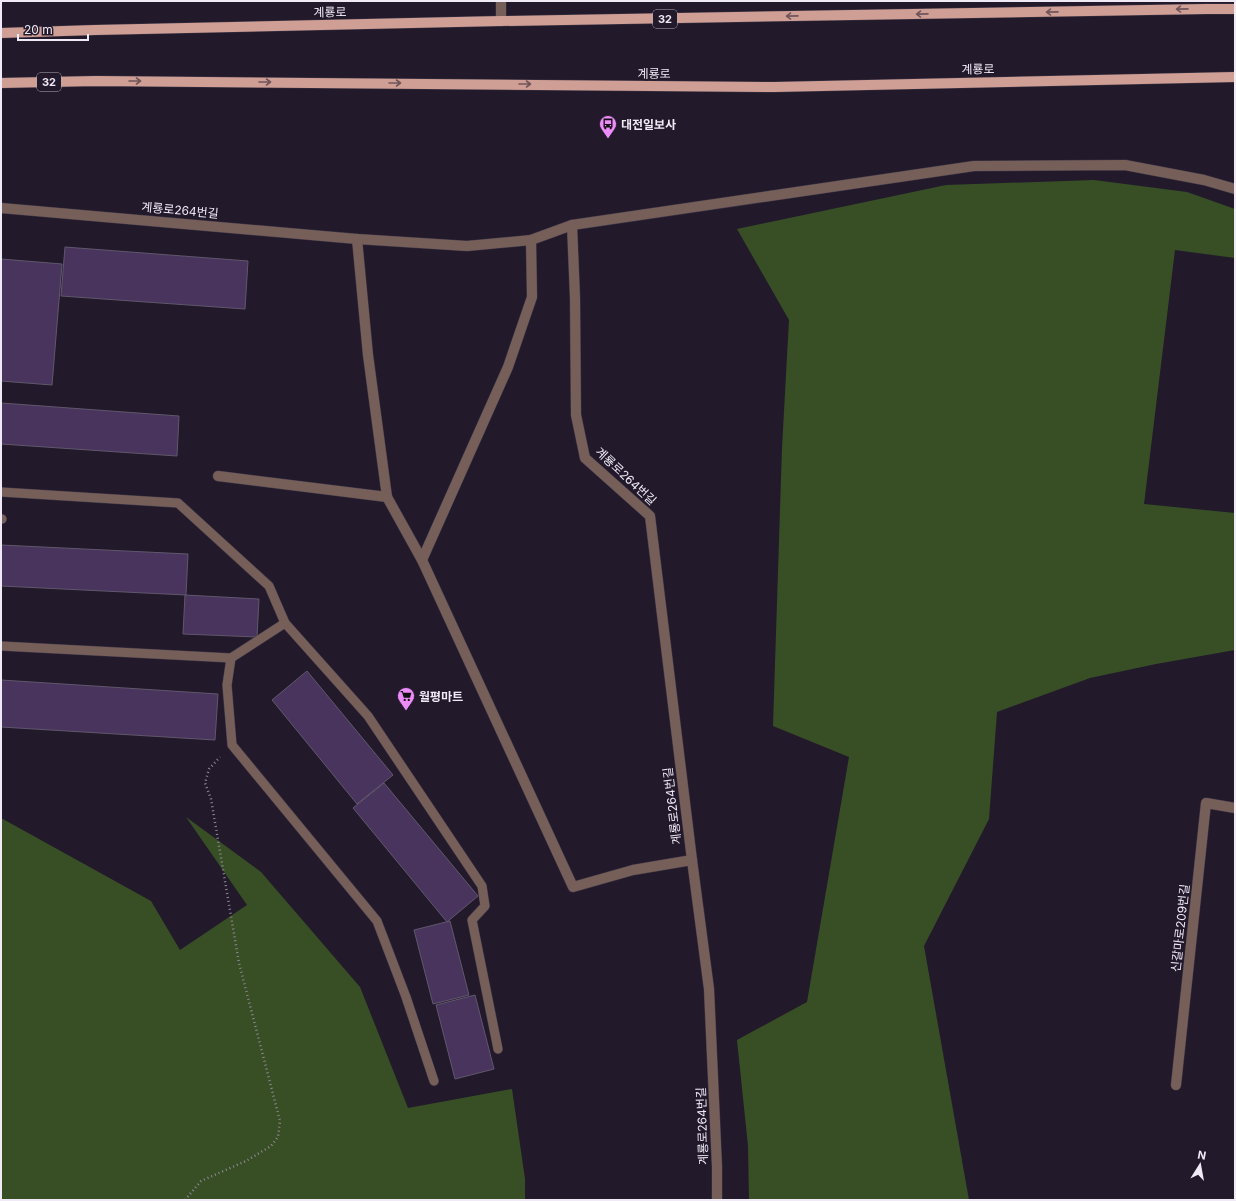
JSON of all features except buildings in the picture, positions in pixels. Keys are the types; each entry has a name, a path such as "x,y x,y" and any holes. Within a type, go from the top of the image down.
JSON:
{"main road":[{"name":"계룡로","path":"1,33 1206,5 1235,10"},
{"name":"계룡로","path":"1,83 96,81 775,86 1235,77"}],"street":[{"path":"501,1 501,21"},
{"path":"572,225 974,166 1125,165 1204,180 1235,189"},
{"name":"계룡로264번길","path":"1,208 357,239 467,246 531,240 572,225 575,298 576,415 585,458 650,516 709,989 717,1167 717,1200"},
{"name":"계룡로264번길","path":"357,239 368,355 387,497 422,560 573,887 633,870 692,860"},
{"path":"422,560 508,367 532,297 531,240"},
{"path":"218,476 387,497"},
{"name":"신갈마로209번길","path":"1176,1085 1206,803 1235,808"}],"lane":[{"path":"1,492 178,503 269,586 285,623 368,716 482,886 485,906 472,920 498,1049"},
{"path":"1,646 231,658 285,623"},
{"path":"231,658 227,685 232,745 377,921 406,997 434,1081"}],"path":[{"path":"184,1200 201,1181 246,1161 271,1146 278,1137 280,1122 239,963 212,799 204,783 209,769 232,745"}],"green space":[{"path":"1094,180 1187,192 1235,209 1235,258 1175,250 1144,504 1235,513 1235,650 1156,664 1090,678 997,712 989,819 924,946 969,1200 749,1200 748,1146 737,1040 807,1002 849,757 773,726 782,448 789,320 737,229 946,185"},
{"path":"186,817 261,872 360,987 408,1108 512,1089 525,1179 525,1200 1,1200 1,818 151,901 180,950 247,905"}],"place":[{"name":"대전일보사","path":"608,139"},
{"name":"월평마트","path":"406,711"}]}
